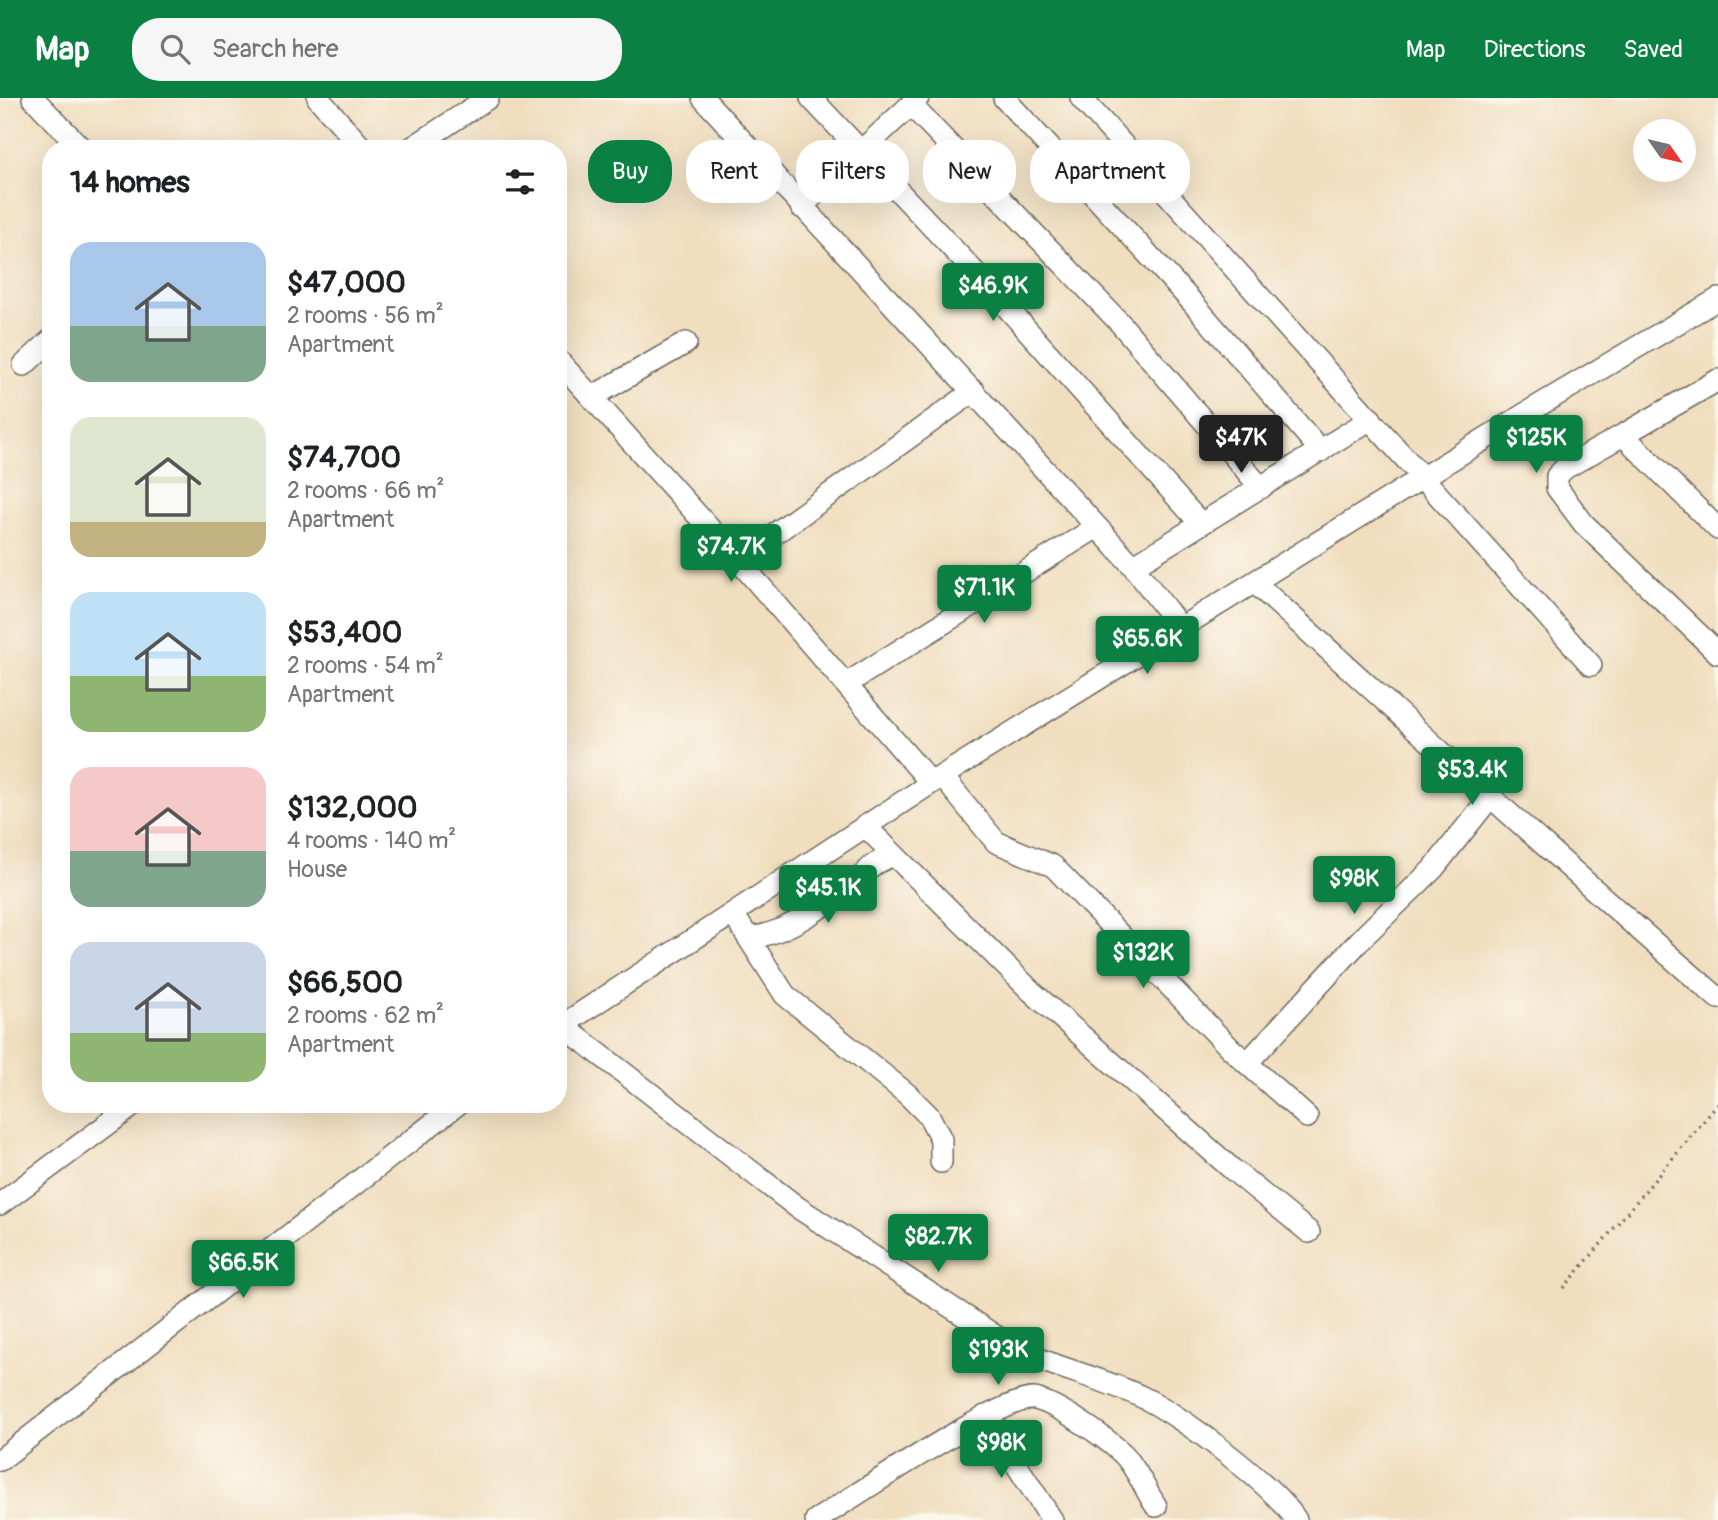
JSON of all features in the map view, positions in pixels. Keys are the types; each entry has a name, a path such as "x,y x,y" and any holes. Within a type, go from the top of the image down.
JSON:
{"street":[{"path":"33,98 73,140"},
{"path":"318,98 355,140"},
{"path":"424,140 488,98"},
{"path":"703,98 1133,566 1182,630"},
{"path":"811,98 850,140"},
{"path":"1004,98 1193,303 1321,451"},
{"path":"1081,98 1591,665"},
{"path":"874,140 915,101 1120,323 1261,488"},
{"path":"801,207 805,203"},
{"path":"909,203 985,283 1201,524"},
{"path":"567,1021 937,780 1718,299"},
{"path":"592,397 686,344"},
{"path":"24,365 42,348"},
{"path":"567,370 846,684 996,842 1053,866 1173,992 1307,1117"},
{"path":"1714,390 1623,435 1565,468 1557,476 1557,488 1584,524 1718,653"},
{"path":"738,560 974,391"},
{"path":"1133,566 1371,419"},
{"path":"1623,435 1718,529"},
{"path":"846,684 1097,527"},
{"path":"1255,583 1491,796 1552,856 1718,998"},
{"path":"1247,1063 1364,936 1433,869 1491,796"},
{"path":"866,826 1031,991 1233,1170 1309,1232"},
{"path":"748,937 774,934 852,886 875,862 894,855"},
{"path":"733,914 785,995 907,1094 929,1116 941,1139 941,1162"},
{"path":"567,1030 797,1207 1017,1350 1054,1367 1110,1383 1145,1398 1254,1475 1296,1520"},
{"path":"0,1204 123,1113"},
{"path":"0,1460 446,1113"},
{"path":"816,1520 985,1416 1020,1400 1034,1399 1052,1406 1105,1440 1126,1458 1156,1506"},
{"path":"985,1416 1052,1520"}],"path":[{"path":"1564,1288 1718,1104"}]}
